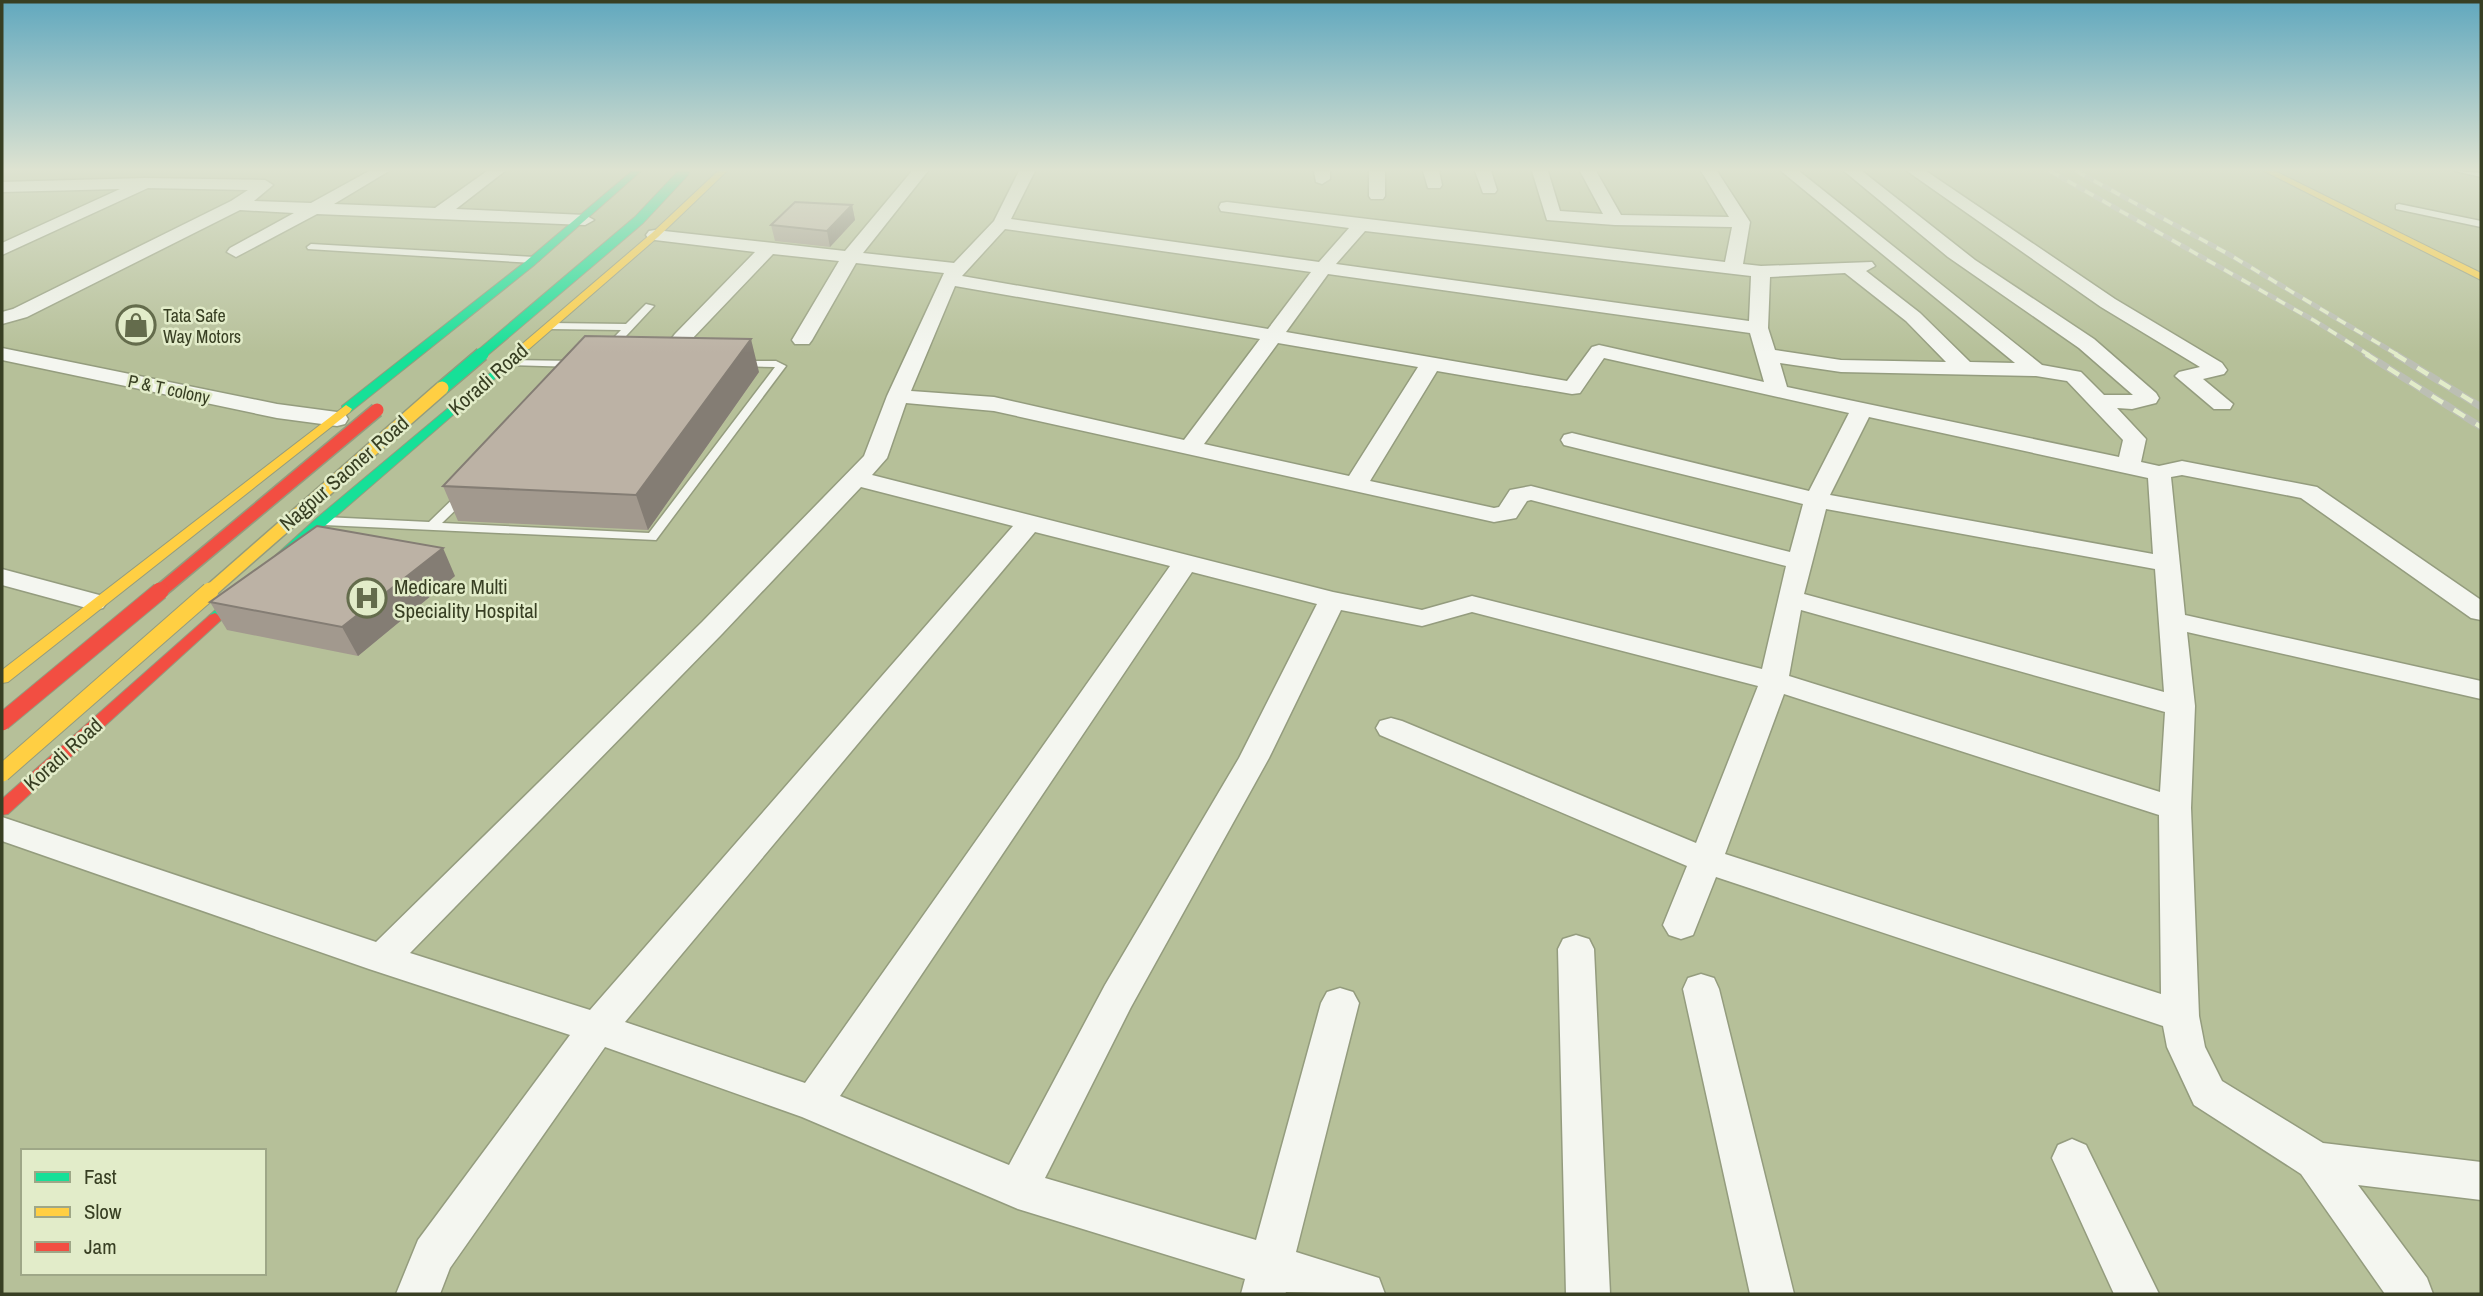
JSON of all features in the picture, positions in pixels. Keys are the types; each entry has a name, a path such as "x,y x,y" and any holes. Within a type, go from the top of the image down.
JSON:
{"main road":[{"path":"2,678 94,602 337,419 571,231"},
{"name":"Nagpur Saoner Road","path":"2,774 384,437 626,231"},
{"name":"Koradi Road","path":"2,809 323,521 658,231"},
{"path":"2390,231 2481,277"},
{"path":"551,247 649,240"},
{"name":"Nagpur Saoner Road","path":"2,722 389,401"}],"street":[{"path":"2,250 42,231"},
{"path":"2,318 20,313 184,231"},
{"path":"236,252 273,231"},
{"path":"802,340 850,257 871,231"},
{"path":"382,959 702,638 875,458 898,396 952,274 993,231"},
{"path":"1061,231 1758,328"},
{"path":"1190,448 1322,268 1355,231"},
{"path":"1416,231 1761,272 1904,264"},
{"path":"1733,269 1739,231"},
{"path":"1863,231 2036,370"},
{"path":"1930,231 1966,262 2126,372 2148,398 2132,402 2098,401"},
{"path":"2003,231 2108,303 2215,367 2217,370 2186,376 2222,404"},
{"path":"649,240 769,248 850,257 1572,388 1599,351 2159,473 2182,468 2309,492 2481,612"},
{"path":"682,338 769,248"},
{"path":"1849,267 1913,317 1965,369"},
{"path":"1761,272 1758,328 1778,391"},
{"name":"P & T colony","path":"2,354 277,411 337,419"},
{"path":"1766,355 1841,366 2036,370 2074,376 2135,439 2128,466"},
{"path":"1356,485 1432,363"},
{"path":"898,396 994,404 1494,515 1507,513 1518,495 1531,493 1800,562"},
{"path":"1681,925 1774,681 1790,598 1816,500 1862,409"},
{"path":"1572,440 1816,500 2167,564"},
{"path":"2159,473 2180,706 2175,808 2180,1016 2186,1047 2208,1093 2316,1161 2411,1294"},
{"path":"855,478 1332,600 1422,618 1472,604 1774,681 2175,808"},
{"path":"418,1294 433,1255 597,1028 1030,523"},
{"path":"813,1103 1185,564"},
{"path":"2,577 94,602"},
{"path":"1790,598 2180,706"},
{"path":"1018,1189 1118,996 1254,758 1332,600"},
{"path":"2172,620 2481,690"},
{"path":"1391,728 1707,861 2180,1016"},
{"path":"2,829 813,1103 1018,1189 1267,1279 1363,1294"},
{"path":"1576,949 1588,1294"},
{"path":"1701,989 1773,1294"},
{"path":"1267,1279 1340,1003"},
{"path":"2072,1158 2137,1294"},
{"path":"2316,1161 2481,1181"}],"lane":[{"path":"311,247 536,260"},
{"path":"584,374 649,306"},
{"path":"550,326 630,327"},
{"path":"508,363 598,360"},
{"path":"323,521 652,537 781,366 724,364"},
{"path":"432,526 480,479"}],"building":[{"path":"585,336 751,339 636,495 443,486"},
{"path":"317,526 443,548 342,627 210,602"}],"railway":[{"path":"2157,231 2315,321 2369,355"},
{"path":"2187,231 2398,355"},
{"path":"2366,354 2481,427"},
{"path":"2395,354 2481,407"}],"traffic: fast":[{"path":"346,409 567,231"},
{"path":"442,388 626,231"},
{"path":"215,618 322,521 525,347"}],"traffic: slow":[{"path":"525,347 659,231"},
{"path":"2390,231 2481,277"},
{"path":"2,773 442,388"},
{"path":"2,678 346,409"}],"traffic: jam":[{"path":"2,722 377,410"},
{"path":"2,809 215,618"}],"place":[{"name":"Tata Safe Way Motors","path":"136,325"},
{"name":"Medicare Multi Speciality Hospital","path":"367,598"}]}
